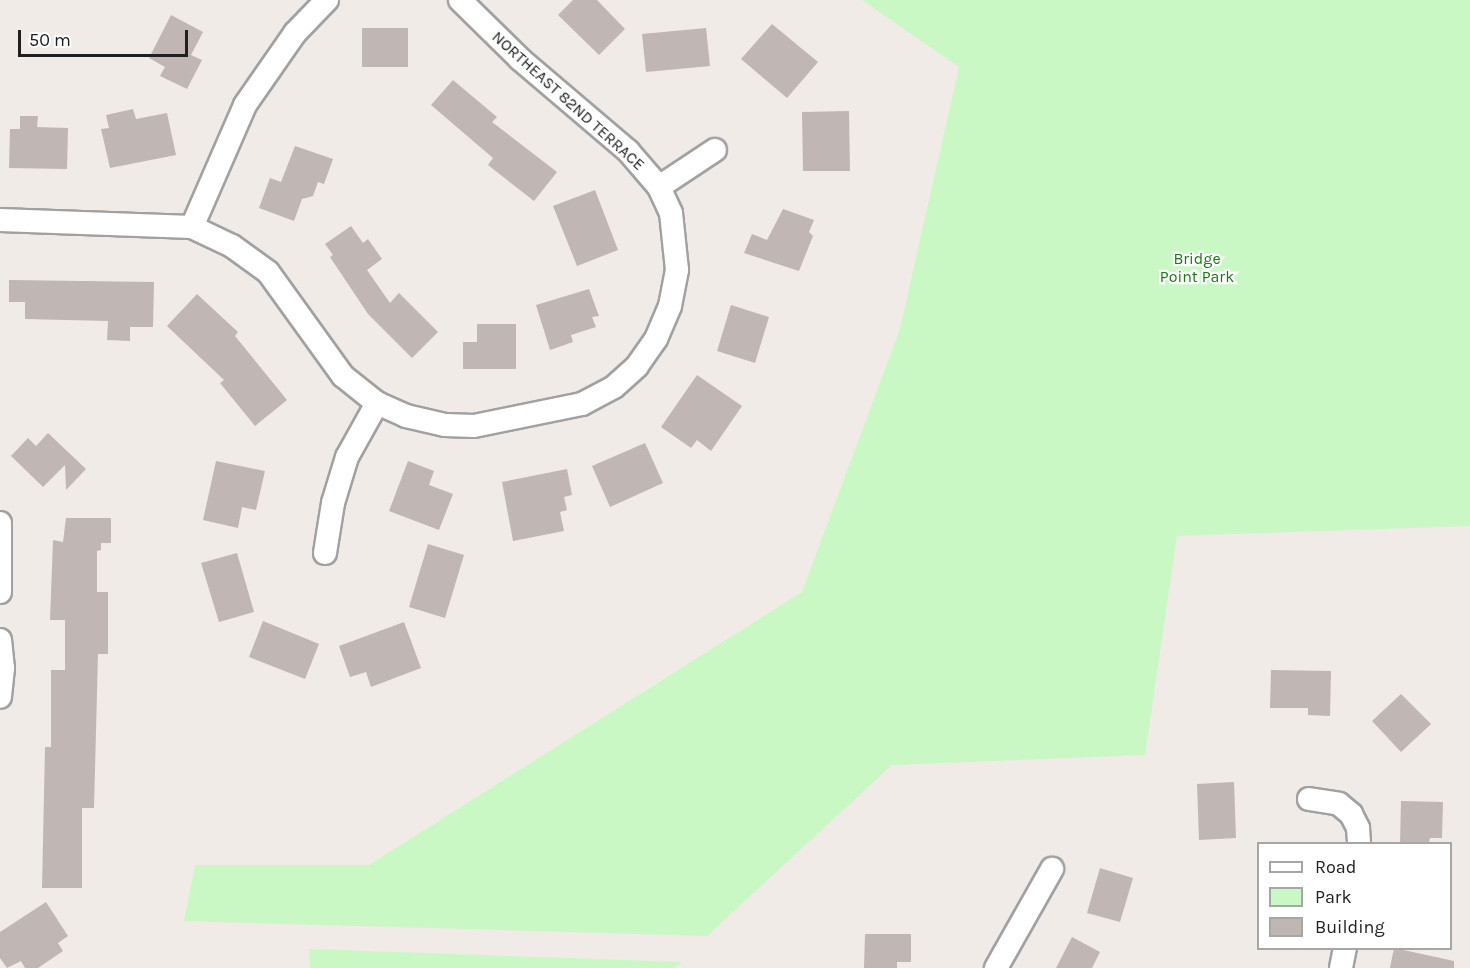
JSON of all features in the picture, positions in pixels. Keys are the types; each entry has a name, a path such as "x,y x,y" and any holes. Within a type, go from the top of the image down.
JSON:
{"street":[{"path":"192,227 245,105 295,33 327,0"},
{"name":"NORTHEAST 82ND TERRACE","path":"0,220 192,227 232,246 268,272 343,376 377,403 445,425 474,426 582,404 614,387 637,366 656,339 670,306 677,270 676,241 671,213 659,187 628,151 520,59 460,0"},
{"path":"659,187 715,150"},
{"path":"325,553 333,502 347,457 377,403"},
{"path":"0,524 0,592"},
{"path":"0,640 3,668 0,697"},
{"path":"1309,799 1339,804 1351,814 1359,842"},
{"path":"996,968 1052,869"},
{"path":"1341,968 1345,950"}],"green space":[{"name":"Bridge Point Park","path":"862,0 1470,0 1470,526 1177,536 1145,755 892,765 707,936 184,921 195,865 369,865 802,592 900,329 959,67"},
{"path":"309,949 682,962 674,968 310,968"}],"building":[{"path":"573,0 597,0 625,29 599,55 558,15"},
{"path":"171,15 203,32 191,55 202,60 187,89 160,76 165,67 149,58"},
{"path":"772,24 818,62 787,98 741,59"},
{"path":"362,28 408,28 408,67 362,67"},
{"path":"706,28 710,66 646,72 642,34"},
{"path":"453,80 497,117 492,122 557,172 534,201 488,165 493,158 431,105"},
{"path":"133,109 136,119 167,113 176,155 110,168 101,129 109,128 106,115"},
{"path":"849,111 850,171 803,171 802,112"},
{"path":"20,116 38,116 37,127 68,128 67,169 9,168 10,129 20,129"},
{"path":"295,146 333,159 324,184 318,182 313,196 302,199 294,221 259,208 270,178 281,182"},
{"path":"595,190 618,250 577,266 553,206"},
{"path":"783,209 814,220 809,232 813,236 799,271 744,253 752,234 767,240"},
{"path":"351,226 363,243 368,239 382,259 367,270 390,303 399,293 438,332 412,358 368,314 330,257 333,255 325,244"},
{"path":"9,280 154,282 153,327 130,327 130,341 107,340 108,321 25,319 25,302 9,302"},
{"path":"589,289 599,316 592,317 596,327 571,335 573,342 550,350 536,305"},
{"path":"197,294 238,332 235,336 287,400 255,426 220,383 224,380 167,326"},
{"path":"731,305 769,317 755,363 717,351"},
{"path":"477,324 516,324 516,369 463,369 463,342 477,342"},
{"path":"697,375 742,406 711,451 697,440 691,448 661,427"},
{"path":"48,433 86,469 66,490 65,465 43,487 11,456 28,438 36,446"},
{"path":"645,443 663,483 610,507 592,466"},
{"path":"216,461 265,471 256,510 242,507 238,528 203,520"},
{"path":"408,461 434,471 429,485 453,494 439,530 389,511"},
{"path":"567,469 572,495 564,497 567,510 560,512 564,531 513,541 502,482"},
{"path":"66,518 111,518 111,543 101,543 101,550 97,551 97,592 108,592 108,654 98,654 94,808 82,808 82,888 42,888 45,747 51,747 51,670 65,670 65,620 50,620 53,540 63,542"},
{"path":"428,544 464,555 445,618 409,607"},
{"path":"237,553 254,612 219,622 201,563"},
{"path":"263,621 319,644 305,679 249,657"},
{"path":"404,622 421,668 371,687 366,672 350,677 339,646"},
{"path":"1271,670 1331,671 1330,716 1308,715 1308,708 1270,708"},
{"path":"1401,694 1431,724 1401,752 1372,721"},
{"path":"1234,782 1236,838 1199,840 1197,784"},
{"path":"1401,801 1443,802 1442,838 1430,838 1429,842 1400,842"},
{"path":"1100,868 1133,878 1120,922 1087,913"},
{"path":"46,902 68,936 58,943 63,951 38,968 25,968 21,961 7,968 0,958 0,932"},
{"path":"865,934 911,934 911,962 897,962 897,968 864,968"},
{"path":"1072,937 1100,952 1092,968 1056,968"},
{"path":"1394,950 1454,961 1454,968 1390,968"}]}
